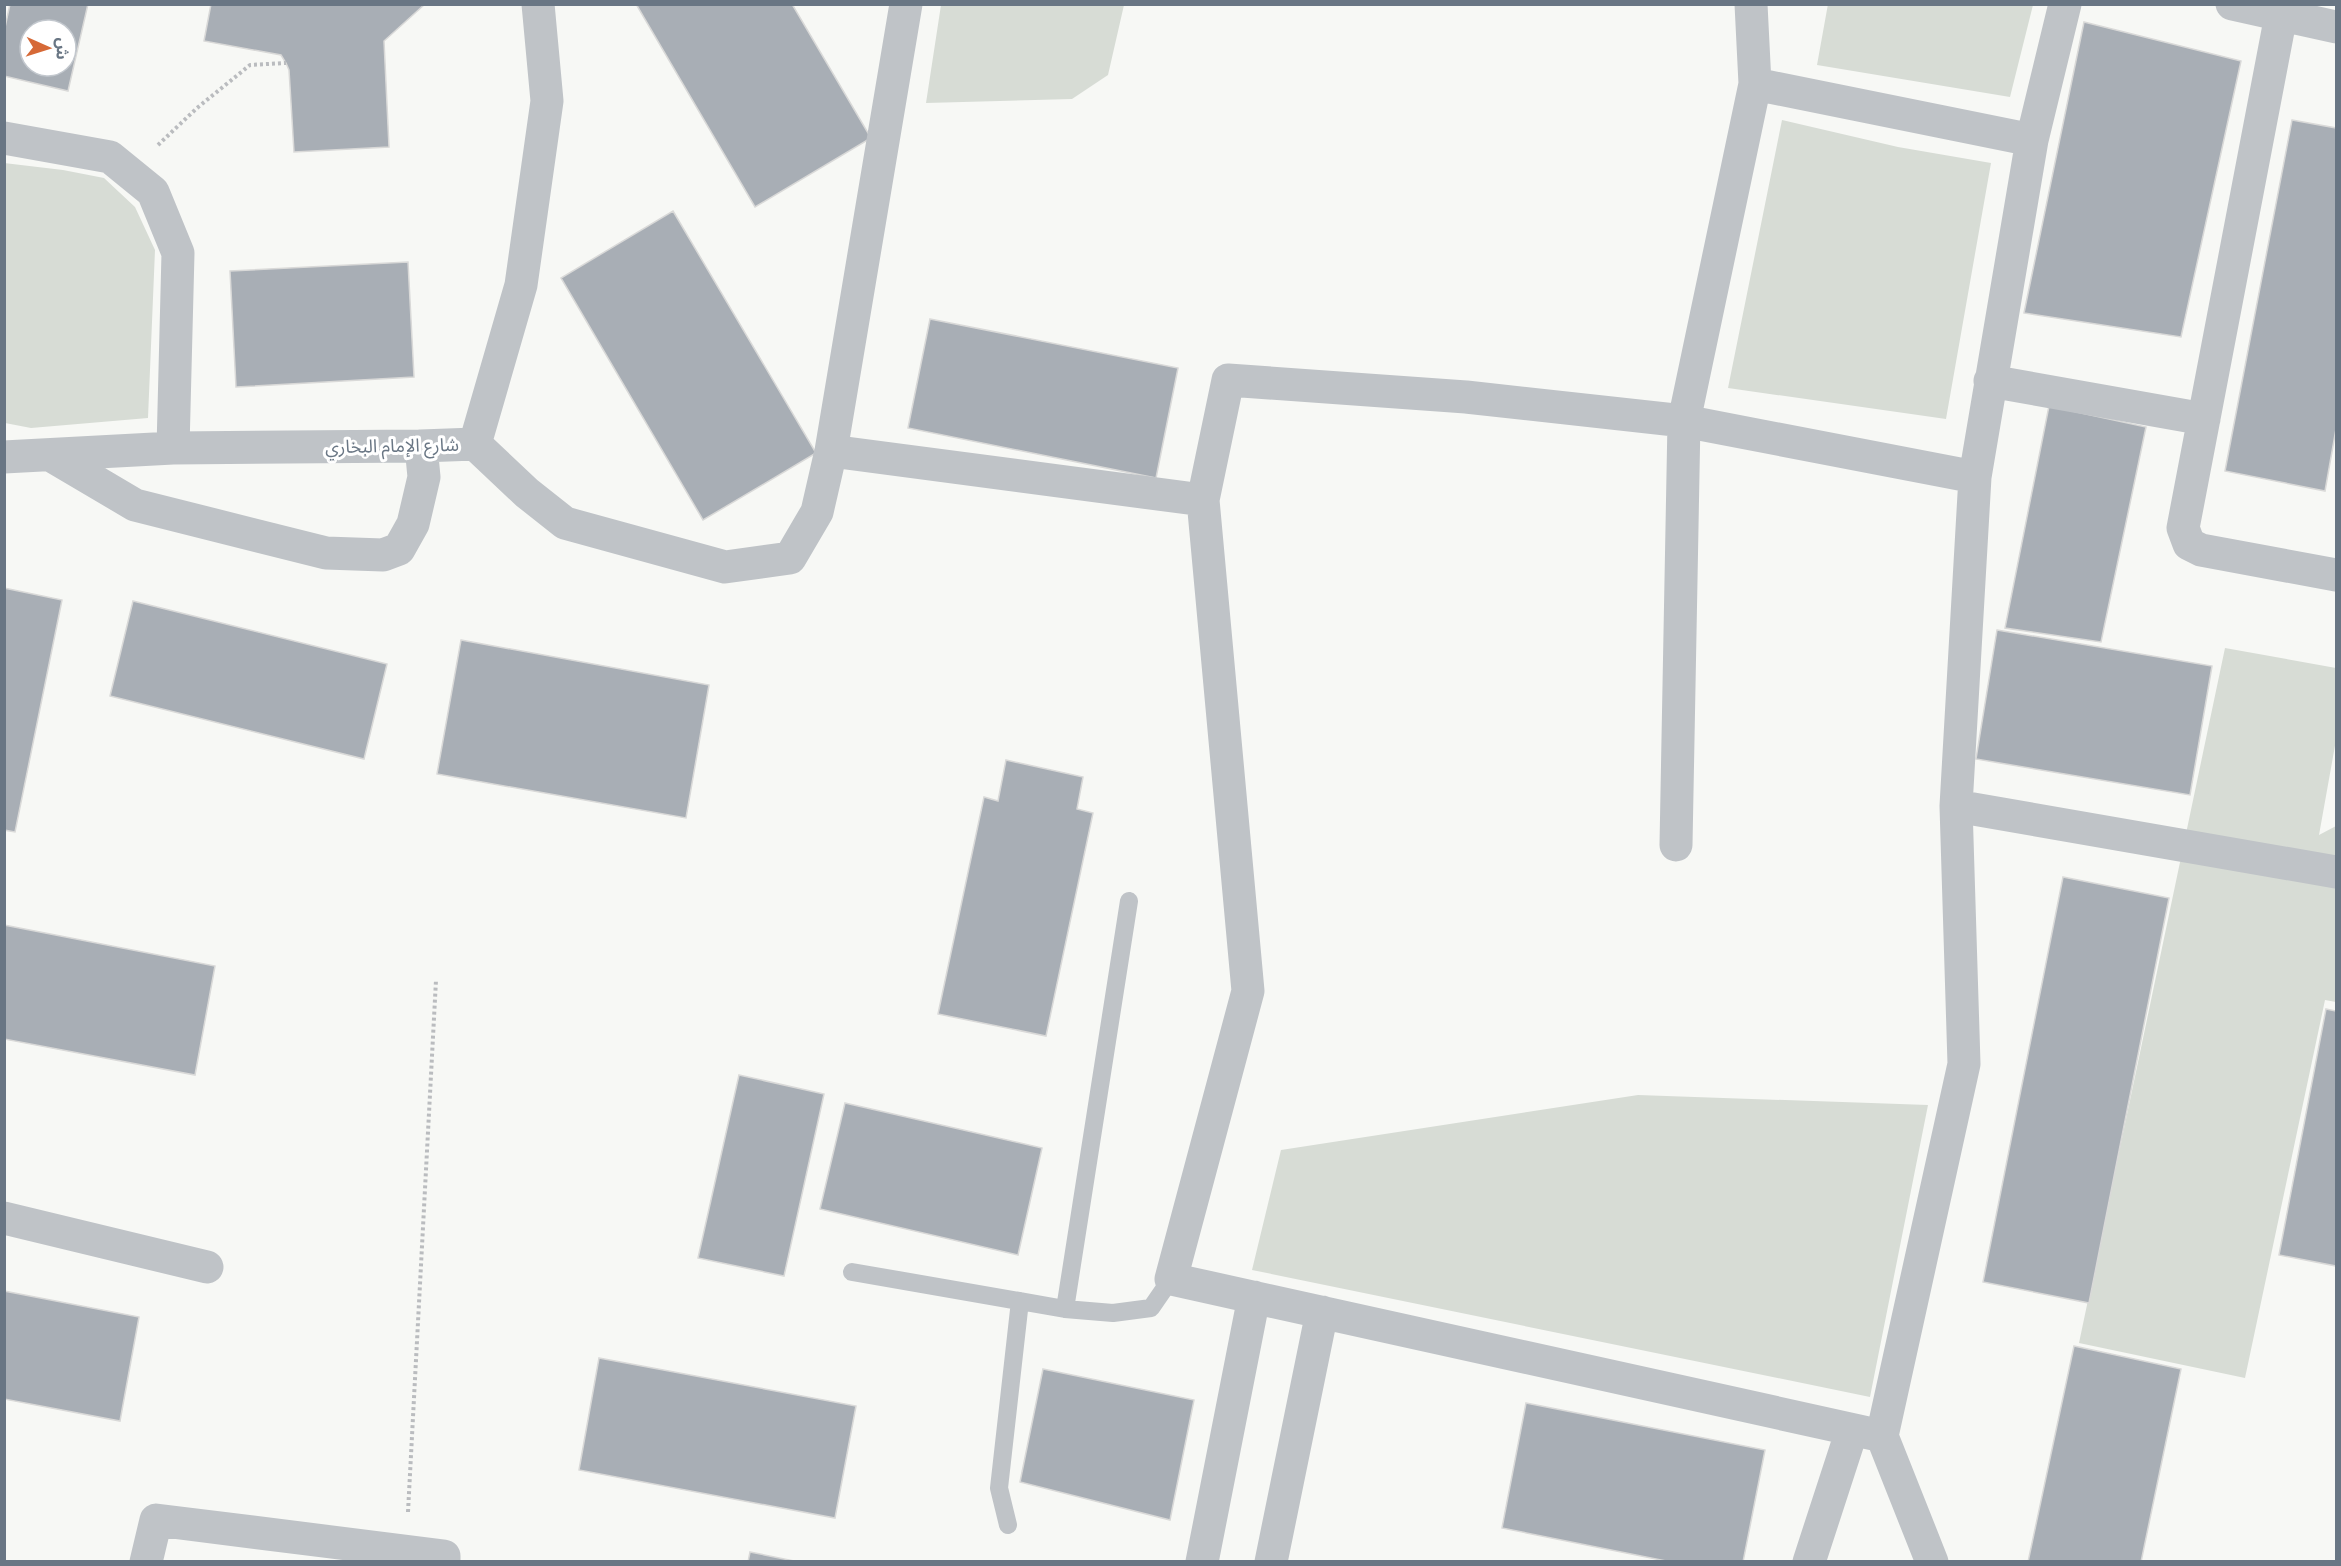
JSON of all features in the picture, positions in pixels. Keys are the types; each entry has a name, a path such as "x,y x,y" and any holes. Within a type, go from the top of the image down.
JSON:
{"street":[{"name":"شارع الإمام البخاري","path":"4,457 173,448 475,444 522,285 547,101 538,4"},
{"path":"475,444 527,493 565,523 725,567 790,558 817,512 831,451 906,4"},
{"path":"1676,845 1684,421 1755,84 1751,4"},
{"path":"1809,1562 1867,1433 1964,1064 1956,806 1975,477 2032,140 2065,4"},
{"path":"2232,4 2337,27"},
{"path":"2281,15 2183,528 2189,544 2201,550 2337,575"},
{"path":"1755,84 2032,140"},
{"path":"4,138 110,157 153,192 178,253 173,448"},
{"path":"1867,1433 1171,1279 1248,991 1203,500 1228,380 1466,397 1684,421 1975,477"},
{"path":"1990,381 2204,419"},
{"path":"52,456 135,505 326,553 383,555 399,549 413,524 424,477 421,446"},
{"path":"831,451 1203,500"},
{"path":"1956,806 2336,872"},
{"path":"4,1218 207,1267"},
{"path":"1202,1562 1254,1297"},
{"path":"1271,1562 1322,1312"},
{"path":"1867,1433 1932,1562"},
{"path":"146,1562 156,1520 444,1556 444,1562"}],"lane":[{"path":"1065,1309 1129,901"},
{"path":"852,1272 1065,1309 1113,1313 1152,1308 1171,1279"},
{"path":"1008,1525 999,1488 1020,1301"}],"path":[{"path":"128,172 197,108 250,65 286,63"},
{"path":"406,1552 436,980"}],"shaded area":[{"path":"941,4 1124,5 1108,75 1072,99 926,103"},
{"path":"1828,4 2033,5 2010,97 1817,65"},
{"path":"1782,120 1898,147 1991,163 1946,419 1728,388"},
{"path":"4,163 63,170 104,178 135,207 155,250 148,418 31,428 5,423"},
{"path":"2225,648 2336,668 2336,740 2319,835 2336,826 2336,1002 2325,1000 2245,1378 2079,1343"},
{"path":"1638,1095 1928,1105 1870,1397 1252,1270 1281,1150"}],"building":[{"path":"10,4 88,4 78,48 78,18 18,18 18,78 71,78 68,91 4,76 4,32"},
{"path":"211,4 425,4 384,41 389,147 294,152 289,70 286,63 281,55 204,41"},
{"path":"636,4 792,4 871,138 755,207"},
{"path":"2084,22 2241,61 2181,337 2024,313"},
{"path":"2292,120 2336,128 2336,429 2325,491 2225,471"},
{"path":"673,211 816,453 703,520 561,278"},
{"path":"408,262 414,377 236,387 230,271"},
{"path":"930,319 1178,368 1156,478 908,428"},
{"path":"2049,406 2146,427 2101,642 2005,628"},
{"path":"4,588 62,600 15,832 4,830"},
{"path":"133,601 387,664 364,759 110,696"},
{"path":"1997,630 2212,666 2190,795 1976,759"},
{"path":"461,640 709,685 686,818 437,774"},
{"path":"1006,760 1083,777 1077,809 1093,813 1046,1036 938,1014 984,797 998,801"},
{"path":"2063,877 2169,898 2089,1303 1983,1282"},
{"path":"4,925 215,966 195,1075 4,1039"},
{"path":"2326,1009 2336,1011 2336,1266 2279,1255"},
{"path":"739,1075 824,1094 784,1276 698,1258"},
{"path":"845,1103 1042,1148 1018,1255 820,1209"},
{"path":"4,1291 139,1317 120,1421 4,1399"},
{"path":"2074,1346 2181,1369 2141,1562 2028,1562"},
{"path":"599,1358 856,1406 835,1518 579,1470"},
{"path":"1043,1369 1194,1400 1170,1520 1020,1482"},
{"path":"1526,1403 1765,1450 1743,1562 1671,1562 1502,1528"},
{"path":"750,1552 799,1562 748,1562"}]}
